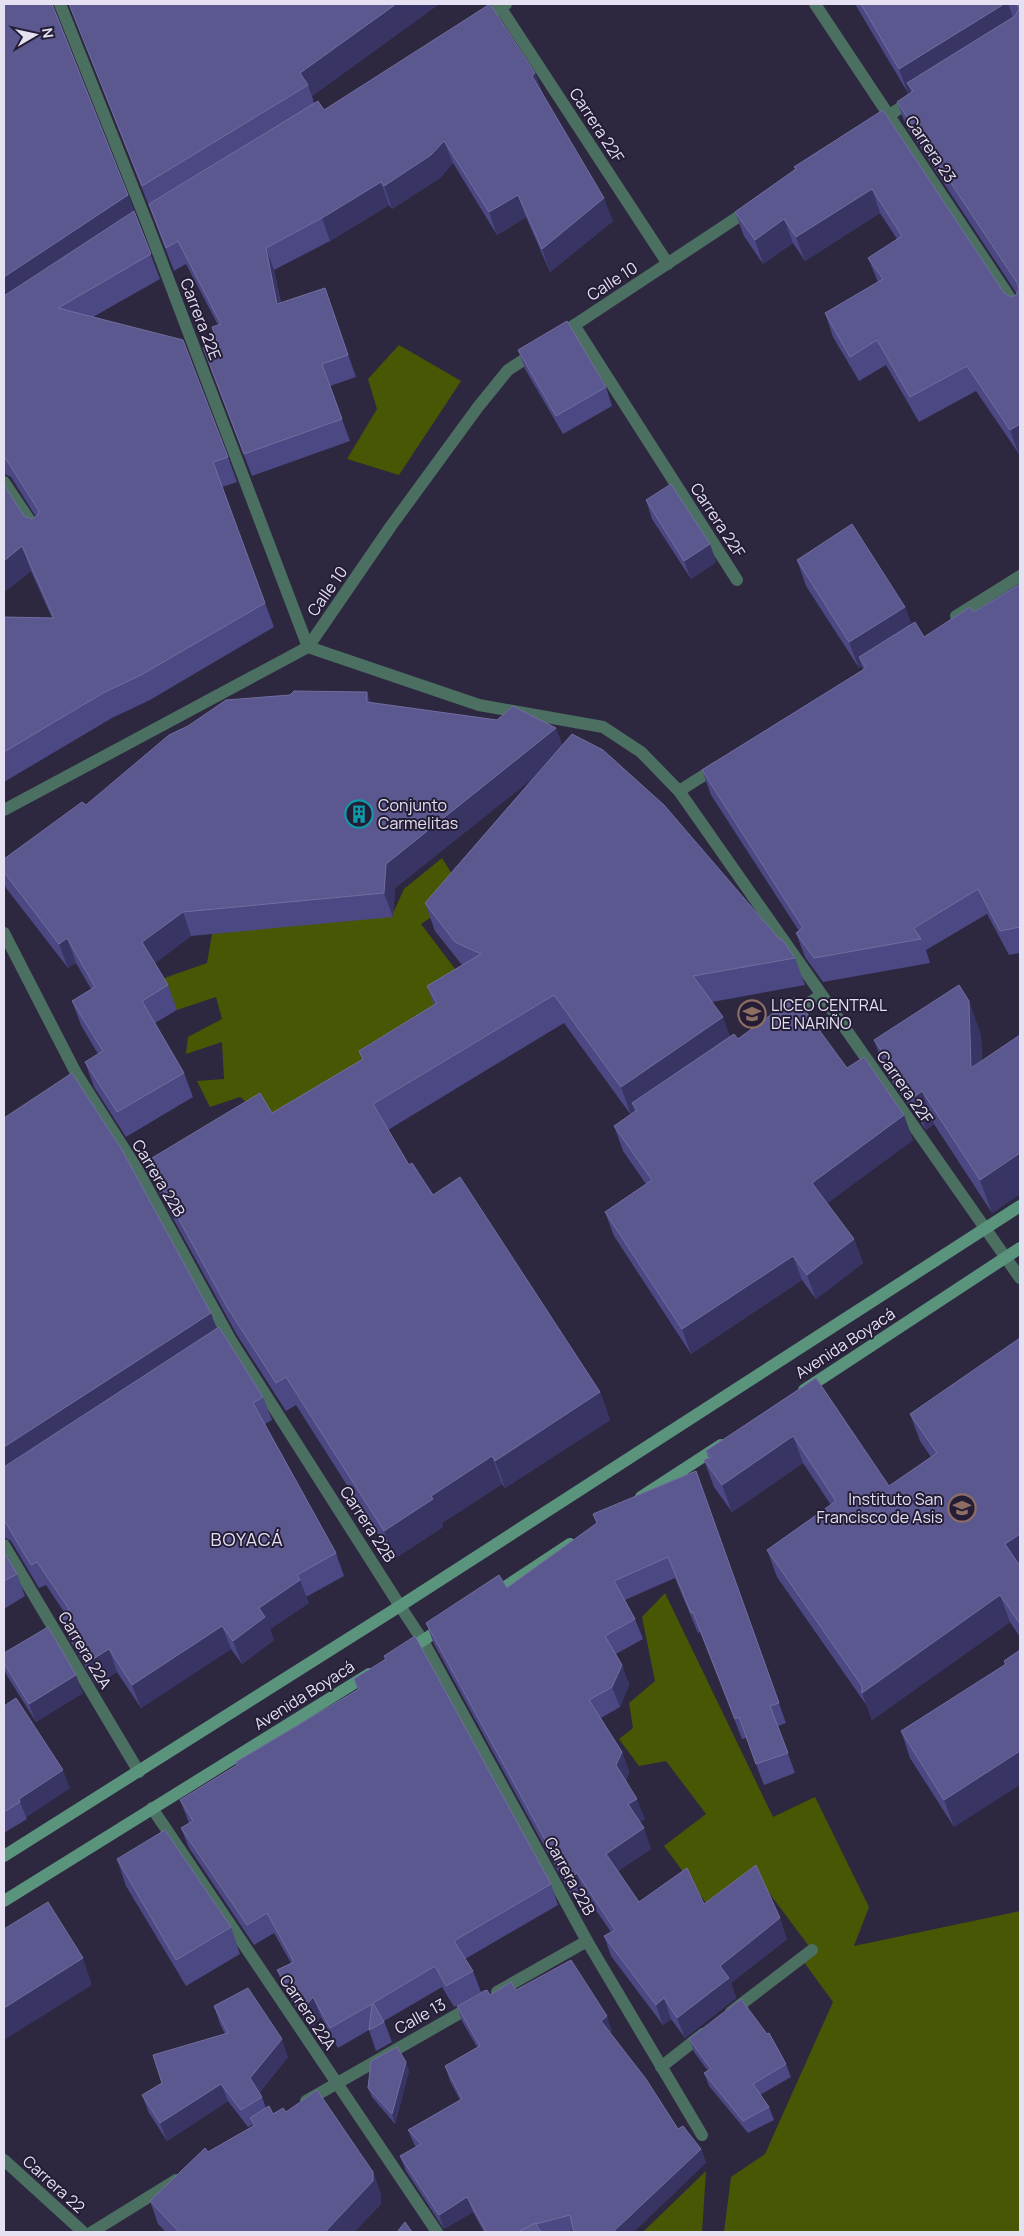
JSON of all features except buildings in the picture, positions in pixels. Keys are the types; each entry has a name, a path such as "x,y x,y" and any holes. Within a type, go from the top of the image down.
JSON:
{"main road":[{"name":"Avenida Boyacá","path":"4,1856 400,1606 1020,1206"},
{"name":"Avenida Boyacá","path":"797,1394 1020,1248"},
{"path":"630,1504 730,1438"},
{"path":"481,1603 581,1537"},
{"path":"397,1657 456,1619"},
{"name":"Avenida Boyacá","path":"4,1901 380,1667"}],"street":[{"name":"Carrera 22E","path":"60,4 147,223 308,647"},
{"name":"Carrera 23","path":"815,4 1020,313"},
{"path":"467,28 501,5"},
{"name":"Carrera 22F","path":"501,5 668,264"},
{"path":"864,132 921,94"},
{"name":"Calle 10","path":"4,810 308,647 391,526 508,370 758,203"},
{"name":"Carrera 22F","path":"574,326 737,580"},
{"path":"4,482 40,536"},
{"path":"945,623 1020,576"},
{"path":"308,647 479,705 603,727 641,752 679,791 729,759"},
{"name":"Carrera 22F","path":"679,791 1020,1278"},
{"name":"Carrera 22B","path":"4,933 72,1075 137,1169 226,1342 422,1641 587,1941 702,2135"},
{"path":"776,1025 821,994"},
{"name":"Carrera 22A","path":"4,1545 139,1772"},
{"name":"Carrera 22A","path":"152,1808 437,2232"},
{"name":"Calle 13","path":"294,2108 587,1941"},
{"path":"661,2067 812,1950"},
{"name":"Carrera 22","path":"4,2160 83,2232"},
{"path":"92,2232 184,2176"}],"green space":[{"path":"399,345 461,381 399,475 347,459 377,409 368,379"},
{"path":"442,858 465,895 421,924 468,986 432,1014 270,1120 240,1097 210,1107 197,1081 224,1079 222,1042 186,1054 188,1037 222,1019 216,997 177,1010 159,980 207,963 212,934 394,911 404,889"},
{"path":"665,1593 773,1817 815,1797 869,1907 854,1946 1020,1911 1020,2232 724,2232 731,2177 765,2154 833,2002 801,1958 811,1949 764,1886 718,1919 664,1846 706,1814 666,1761 639,1766 619,1739 633,1728 629,1703 655,1681 642,1617"},
{"path":"706,2171 702,2232 643,2232"}],"place":[{"name":"Conjunto Carmelitas","path":"359,814"},
{"name":"LICEO CENTRAL DE NARIÑO","path":"752,1014"},
{"name":"Instituto San Francisco de Asis","path":"962,1508"}],"district":[{"name":"BOYACÁ","path":"247,1539"}]}
